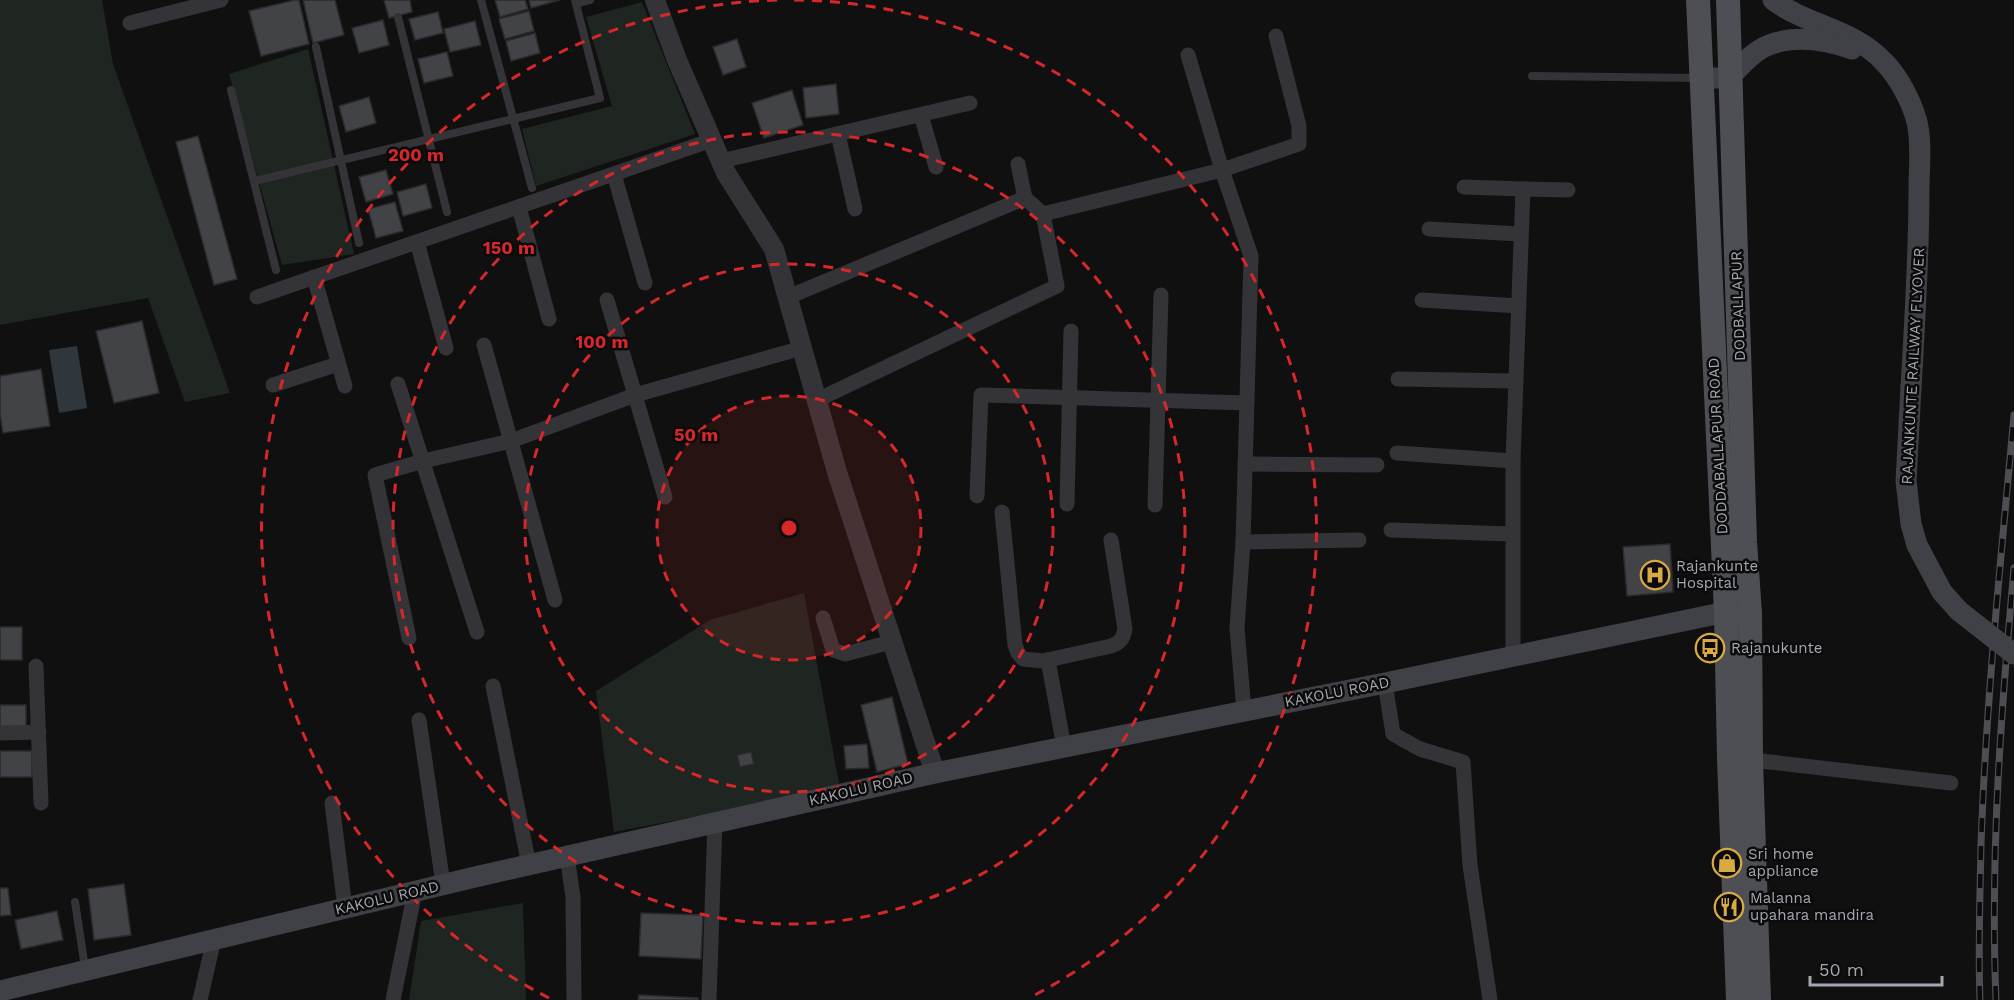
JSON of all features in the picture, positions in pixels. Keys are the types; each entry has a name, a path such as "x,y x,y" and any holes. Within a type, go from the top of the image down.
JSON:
{"main road":[{"name":"DODDABALLAPUR ROAD","path":"1698,0 1700,78 1738,612 1740,759 1738,1000"},
{"name":"DODBALLAPUR","path":"1728,0 1745,542 1738,612"},
{"name":"RAJANKUNTE RAILWAY FLYOVER","path":"1773,0 1800,17 1838,30 1855,39 1886,63 1910,102 1919,135 1919,260 1906,481 1911,524 1917,544 1942,591 1959,611 2014,654"},
{"name":"RAJANKUNTE RAILWAY FLYOVER","path":"1729,78 1753,55 1768,45 1799,40 1834,43 1851,48 1868,56 1896,79"},
{"path":"1700,78 1729,78"},
{"name":"KAKOLU ROAD","path":"0,990 443,884 935,772 1738,612"},
{"name":"DODDABALLAPUR ROAD","path":"1740,759 1759,1000"}],"street":[{"path":"130,23 221,0"},
{"path":"655,0 677,60 726,172 774,249 837,472 935,772"},
{"path":"1042,214 1222,170 1299,144 1299,126 1276,36"},
{"path":"1188,55 1222,170 1251,256 1243,542 1237,628 1244,711"},
{"path":"721,161 970,103"},
{"path":"921,115 936,167"},
{"path":"838,134 855,209"},
{"path":"257,297 712,140"},
{"path":"817,400 1057,286 1042,214 1025,198 1018,164"},
{"path":"614,174 645,283"},
{"path":"1464,187 1568,190"},
{"path":"1513,655 1513,461 1523,189"},
{"path":"788,297 1025,198"},
{"path":"519,207 549,319"},
{"path":"1429,229 1520,234"},
{"path":"417,242 446,348"},
{"path":"314,277 345,386"},
{"path":"1155,505 1161,296"},
{"path":"607,300 664,497"},
{"path":"1422,300 1519,306"},
{"path":"1066,504 1071,331"},
{"path":"484,345 555,600"},
{"path":"409,638 375,475 423,461 511,441 635,395 802,348"},
{"path":"273,385 338,364"},
{"path":"1398,379 1515,381"},
{"path":"398,384 477,632"},
{"path":"977,496 981,395 1247,403"},
{"path":"1397,453 1513,461"},
{"path":"1245,465 1377,465"},
{"path":"1002,512 1015,645 1023,659 1048,660 1119,643 1125,629 1111,540"},
{"path":"1391,530 1512,534"},
{"path":"1243,542 1359,540"},
{"path":"823,618 833,651 845,654 891,642"},
{"path":"1048,660 1064,747"},
{"path":"36,666 41,803"},
{"path":"1385,683 1393,734 1420,750 1463,762 1470,865 1490,1000"},
{"path":"493,686 529,865"},
{"path":"419,720 443,884"},
{"path":"0,733 39,732"},
{"path":"1740,759 1951,783"},
{"path":"332,803 345,908"},
{"path":"709,1000 715,822"},
{"path":"567,856 573,897 574,1000"},
{"path":"393,1000 415,891"},
{"path":"200,1000 214,939"}],"lane":[{"path":"481,0 532,188"},
{"path":"254,181 600,98 576,2 590,0"},
{"path":"398,17 447,212"},
{"path":"315,47 359,243"},
{"path":"1532,76 1700,78"},
{"path":"231,90 276,270"},
{"path":"75,902 86,970"}],"shaded area":[{"path":"0,0 102,0 113,64 230,393 185,402 148,298 0,325"},
{"path":"642,2 695,134 536,186 522,129 612,106 586,17"},
{"path":"308,49 354,254 282,265 229,74"},
{"path":"77,346 87,408 59,413 49,350"},
{"path":"804,593 840,789 614,832 596,691 710,620"},
{"path":"523,903 526,1000 409,1000 421,921"}],"building":[{"path":"299,0 309,44 261,56 249,11"},
{"path":"303,0 335,0 344,35 313,43"},
{"path":"384,0 410,0 412,12 389,18"},
{"path":"495,0 525,0 528,9 500,17"},
{"path":"529,0 560,0 531,8"},
{"path":"529,11 534,31 505,39 499,19"},
{"path":"438,12 443,33 415,40 409,19"},
{"path":"383,20 389,45 359,53 352,28"},
{"path":"475,21 481,45 450,52 444,29"},
{"path":"535,33 540,53 511,61 506,41"},
{"path":"737,39 746,67 723,75 713,47"},
{"path":"447,52 453,76 424,83 418,59"},
{"path":"836,84 839,114 806,118 803,88"},
{"path":"792,90 803,125 764,138 752,103"},
{"path":"369,97 376,123 346,132 339,106"},
{"path":"198,136 237,279 214,285 176,142"},
{"path":"386,170 393,194 366,202 359,177"},
{"path":"426,184 432,208 403,216 397,192"},
{"path":"395,202 403,231 376,238 368,209"},
{"path":"142,321 159,393 114,403 96,331"},
{"path":"41,369 50,426 3,433 0,414 0,376"},
{"path":"1670,544 1673,592 1627,596 1623,547"},
{"path":"0,627 22,627 22,660 0,660"},
{"path":"892,697 908,764 877,772 861,705"},
{"path":"0,705 26,705 26,729 0,729"},
{"path":"867,744 869,768 846,769 844,746"},
{"path":"0,751 32,751 32,777 0,777"},
{"path":"751,752 754,764 740,767 737,755"},
{"path":"124,884 131,935 94,940 88,889"},
{"path":"0,888 8,888 11,915 0,916"},
{"path":"57,911 63,940 21,949 15,920"},
{"path":"641,913 703,915 701,959 639,956"},
{"path":"639,995 698,998 698,1000 638,1000"}],"railway":[{"path":"1980,1000 1981,845 1986,737 2014,415"},
{"path":"1996,1000 1994,892 1998,784 2014,568"}],"place":[{"name":"Rajankunte Hospital","path":"1655,575"},
{"name":"Rajanukunte","path":"1710,648"},
{"name":"Sri home appliance","path":"1727,863"},
{"name":"Malanna upahara mandira","path":"1729,907"}]}
